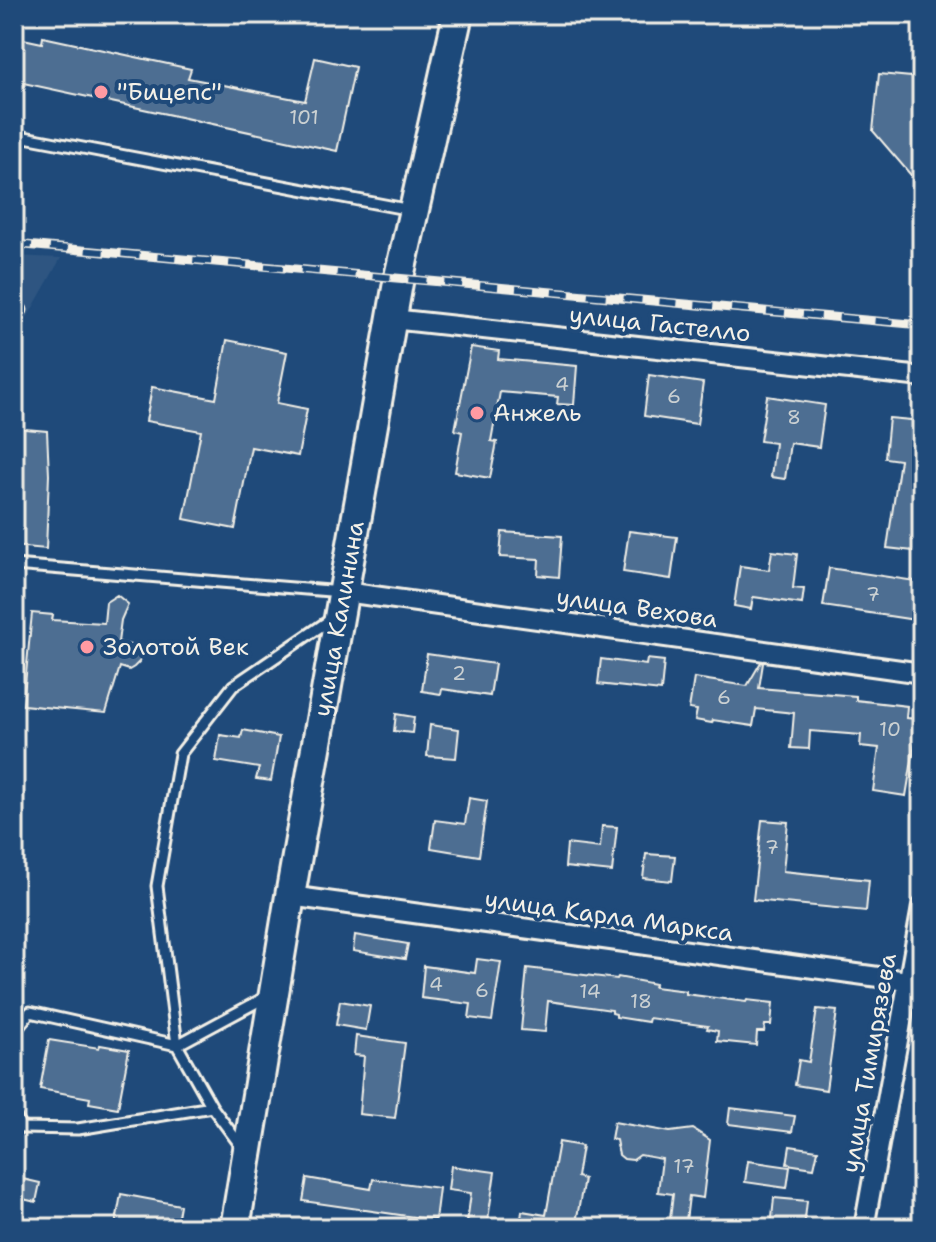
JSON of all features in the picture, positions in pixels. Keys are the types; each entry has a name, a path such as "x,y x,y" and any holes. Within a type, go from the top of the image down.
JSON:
{"main road":[{"name":"улица Калинина","path":"235,1228 392,319 458,14"}],"street":[{"name":"улица Гастелло","path":"392,319 922,377"},
{"name":"улица Вехова","path":"344,602 922,673"},
{"name":"улица Карла Маркса","path":"290,896 915,982"},
{"name":"улица Тимирязева","path":"864,1228 915,982 922,907"}],"lane":[{"path":"14,135 415,210"},
{"path":"14,565 344,602"},
{"path":"247,1154 212,1107 177,1045 157,886 180,754 233,686 344,602"},
{"path":"14,1051 15,1031 30,1012 177,1045 274,992"},
{"path":"14,1115 22,1128 78,1129 212,1107"}],"shaded area":[{"path":"14,256 61,258 14,341"}],"building":[{"path":"14,37 42,43 43,37 191,69 188,78 305,101 315,58 355,67 337,151 14,81"},
{"path":"879,74 922,78 922,188 873,131"},
{"path":"227,340 287,352 277,403 307,409 298,456 251,447 235,529 184,519 201,431 146,421 152,387 216,399"},
{"path":"471,347 499,351 498,359 577,366 574,405 557,404 558,397 500,392 491,441 497,442 490,478 455,472 462,432 455,430"},
{"path":"649,375 703,383 697,424 644,416"},
{"path":"767,396 825,405 819,447 790,443 785,479 771,477 775,443 760,441"},
{"path":"889,418 922,421 917,478 922,479 922,552 887,548 900,460 885,458"},
{"path":"14,428 47,431 46,549 14,546"},
{"path":"629,531 677,537 671,579 623,572"},
{"path":"502,532 562,536 559,577 538,575 539,559 500,557"},
{"path":"772,551 797,554 793,588 804,589 802,604 753,597 751,609 734,606 740,566 769,570"},
{"path":"829,568 922,582 922,621 823,606"},
{"path":"117,595 128,604 121,620 118,642 134,646 140,654 140,661 129,670 120,667 106,713 23,705 32,613 53,615 52,620 104,623 106,602"},
{"path":"427,654 495,664 490,696 442,689 441,694 422,691"},
{"path":"601,659 646,665 647,659 664,661 661,691 598,684"},
{"path":"761,662 759,688 856,696 856,700 907,706 906,718 919,719 906,796 873,791 879,748 860,746 861,735 810,731 809,749 791,748 794,713 756,709 753,726 695,720 697,710 689,709 694,678 747,686"},
{"path":"396,714 414,717 412,733 394,731"},
{"path":"430,725 459,729 456,758 427,756"},
{"path":"243,730 279,737 271,781 256,779 259,768 216,761 220,735 241,738"},
{"path":"469,798 487,801 479,856 431,848 435,820 465,824"},
{"path":"762,820 788,822 783,871 869,880 866,911 753,900"},
{"path":"602,826 617,827 612,872 565,867 567,844 600,848"},
{"path":"646,854 675,856 672,881 643,878"},
{"path":"355,935 408,944 405,959 353,951"},
{"path":"477,959 501,962 492,1021 469,1018 471,1004 421,998 424,966 475,973"},
{"path":"527,968 618,977 655,984 654,987 686,991 686,994 773,1003 771,1025 765,1025 764,1032 757,1032 756,1045 717,1041 718,1031 707,1029 708,1026 616,1017 612,1010 548,1001 545,1032 521,1030"},
{"path":"340,1001 370,1006 366,1030 336,1025"},
{"path":"817,1009 837,1011 826,1090 795,1085 799,1060 809,1062"},
{"path":"356,1036 405,1043 395,1118 359,1114 364,1056 354,1055"},
{"path":"49,1040 129,1050 118,1108 89,1103 90,1098 40,1089"},
{"path":"730,1108 795,1116 792,1132 728,1124"},
{"path":"614,1122 670,1132 693,1129 710,1140 703,1198 689,1196 686,1221 670,1219 673,1194 658,1192 662,1159 640,1155 633,1160 624,1159 619,1155 616,1140 611,1139"},
{"path":"559,1142 582,1146 577,1177 584,1179 575,1228 520,1228 522,1211 546,1215"},
{"path":"790,1146 818,1150 814,1168 787,1164"},
{"path":"748,1161 790,1167 787,1188 745,1182"},
{"path":"451,1166 495,1172 487,1226 467,1223 471,1193 448,1190"},
{"path":"14,1177 40,1183 36,1202 14,1197"},
{"path":"307,1178 371,1189 373,1179 439,1188 435,1220 303,1201"},
{"path":"121,1194 180,1205 176,1228 115,1228"},
{"path":"774,1198 807,1201 804,1228 771,1228"}],"railway":[{"path":"14,244 922,325"}],"place":[{"name":"\"Бицепс\"","path":"101,92"},
{"name":"Анжель","path":"477,413"},
{"name":"Золотой Век","path":"87,647"}]}
